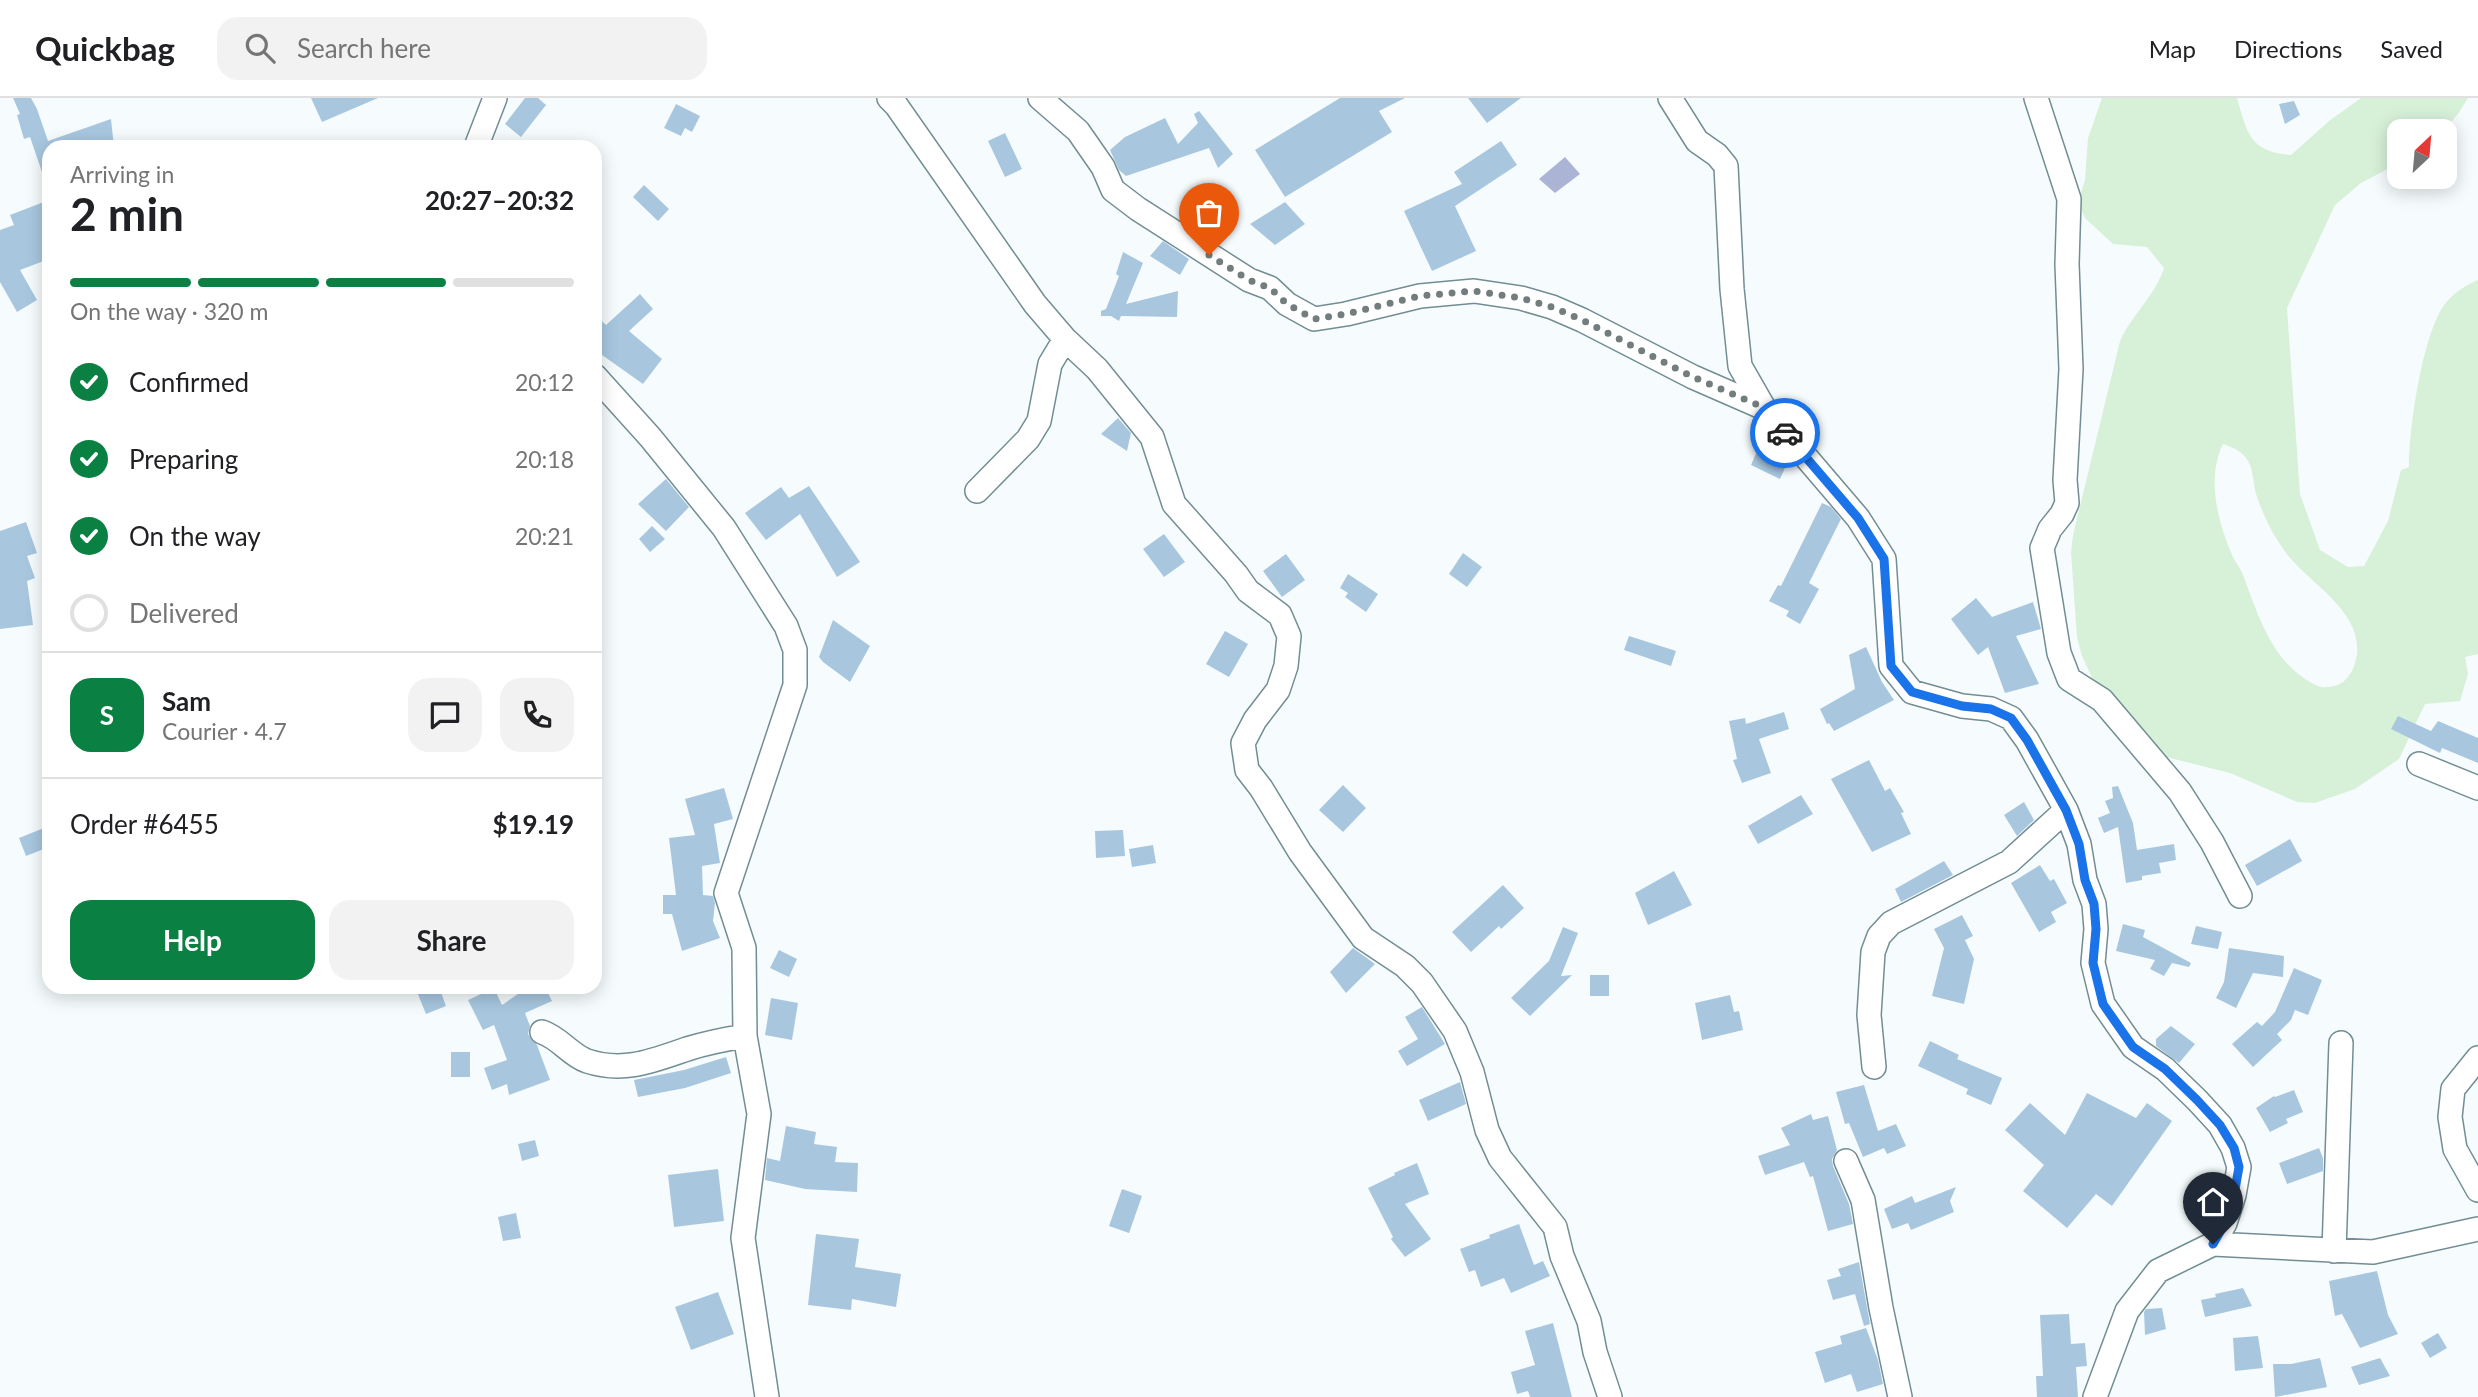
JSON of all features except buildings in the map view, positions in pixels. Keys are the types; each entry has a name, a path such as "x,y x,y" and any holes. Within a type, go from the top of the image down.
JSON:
{"street":[{"path":"479,140 495,98"},
{"path":"889,98 1035,304 1065,339 1097,369 1152,437 1174,504 1236,574 1248,592 1280,615 1289,636 1286,666 1278,690 1255,720 1243,743 1247,770 1300,852 1363,938 1405,966 1422,983 1455,1031 1472,1072 1487,1130 1500,1158 1555,1227 1562,1256 1589,1321 1595,1352 1610,1397"},
{"path":"1041,98 1078,131 1103,167 1113,190 1138,209 1249,280 1270,288 1287,304 1314,319 1420,296 1474,291 1521,298 1582,320 1693,377 1765,408"},
{"path":"1670,98 1697,141 1717,155 1726,166 1731,276 1740,366 1765,408 1858,518 1884,559 1891,666 1912,692 1962,706 1991,709 2011,718 2027,740 2066,810 2079,844 2085,880 2094,904 2096,929 2093,963 2103,1004 2133,1047 2165,1069 2197,1100 2220,1125 2234,1148 2239,1167 2234,1195 2225,1223 2213,1244"},
{"path":"2036,98 2069,199 2067,264 2071,369 2065,480 2067,503 2050,529 2042,548 2059,653 2069,679 2102,700 2180,792 2212,842 2240,896"},
{"path":"977,491 1028,439 1039,421 1049,364 1065,339"},
{"path":"602,384 650,437 724,528 786,626 795,650 795,685 726,893 744,948 746,1036 759,1114 743,1238 767,1397"},
{"path":"2419,764 2478,788"},
{"path":"1874,1067 1869,1015 1872,952 1879,936 1891,923 2009,862 2066,810"},
{"path":"542,1032 555,1037 582,1059 600,1065 629,1067 688,1049 746,1036"},
{"path":"2334,1251 2341,1043"},
{"path":"2478,1058 2453,1089 2450,1117 2455,1149 2478,1189"},
{"path":"1846,1161 1863,1200 1881,1308 1900,1397"},
{"path":"2095,1397 2127,1311 2158,1271 2213,1244 2373,1252 2478,1229"}],"green space":[{"path":"2102,98 2237,98 2252,138 2267,150 2291,155 2329,121 2361,98 2468,98 2454,119 2387,119 2387,169 2361,183 2335,205 2287,308 2300,494 2320,550 2348,567 2364,566 2388,521 2401,470 2409,467 2418,383 2436,320 2451,297 2478,280 2478,654 2465,657 2468,674 2460,701 2425,704 2399,759 2355,789 2315,803 2297,802 2230,773 2162,756 2097,689 2082,656 2077,638 2071,552 2073,535 2120,341 2155,287 2164,268 2147,247 2113,244 2085,218 2078,202 2085,180 2088,138","holes":["2223,444 2248,461 2260,505 2285,551 2334,601 2352,625 2357,654 2351,673 2341,683 2321,687 2303,677 2279,653 2262,623 2228,544 2216,501 2215,472 2218,458"]}],"water":[{"path":"1565,157 1580,174 1555,193 1539,179"}],"way so far":[{"path":"1209,255 1249,280 1270,288 1287,304 1314,319 1420,296 1474,291 1521,298 1552,307 1693,377 1765,408 1785,433"}],"route":[{"path":"1785,433 1858,518 1884,559 1891,666 1912,692 1962,706 1991,709 2011,718 2027,740 2066,810 2079,844 2085,880 2094,904 2096,929 2093,963 2103,1004 2133,1047 2165,1069 2197,1100 2220,1125 2234,1148 2239,1167 2234,1195 2225,1223 2213,1244"}]}
